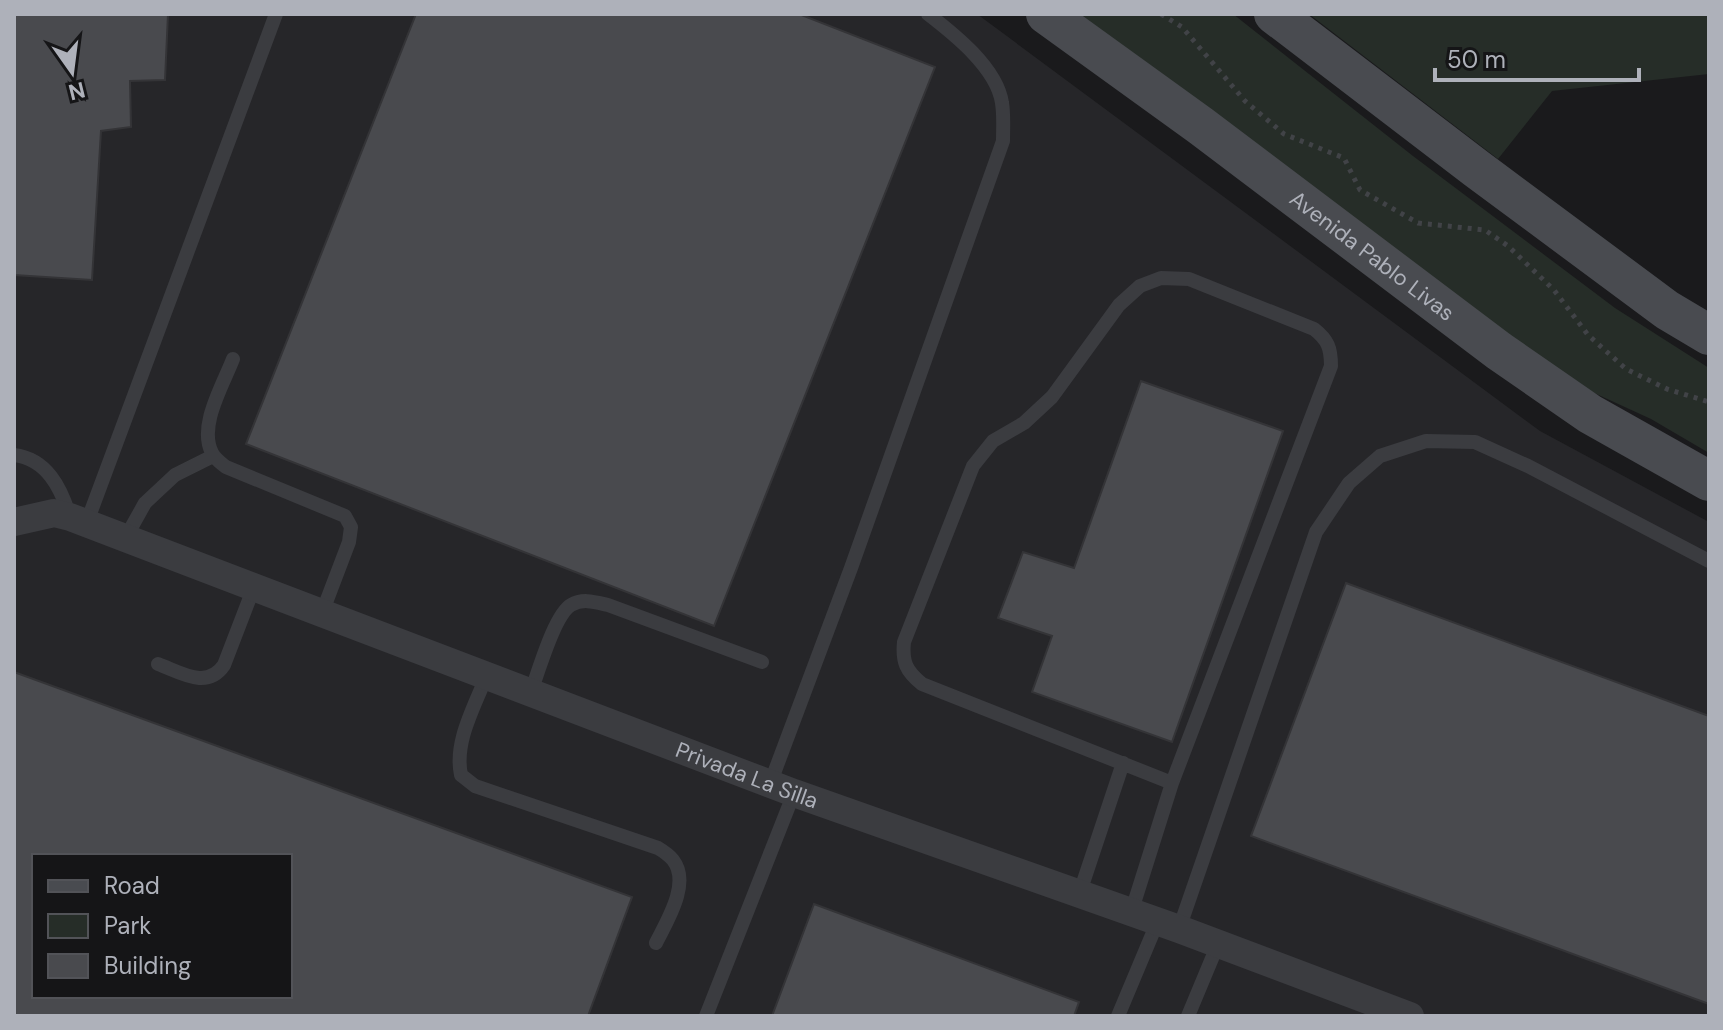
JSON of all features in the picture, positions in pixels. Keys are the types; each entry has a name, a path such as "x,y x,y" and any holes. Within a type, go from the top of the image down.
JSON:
{"main road":[{"name":"Avenida Pablo Livas","path":"1046,14 1201,126 1499,351 1590,414 1709,481"},
{"path":"1274,14 1654,300 1709,335"}],"street":[{"path":"14,522 54,513 78,520"},
{"name":"Privada La Silla","path":"78,520 782,788 1410,1016"}],"lane":[{"path":"78,520 276,14"},
{"path":"706,1016 851,568 1003,141 1002,101 987,69 953,33 928,14"},
{"path":"1156,922 1172,783 1331,366 1331,350 1326,338 1314,329 1189,279 1161,278 1140,286 1119,305 1052,397 1024,423 993,441 973,466 904,642 902,658 909,673 922,684 1172,783"},
{"path":"233,359 209,425 208,440 213,456 226,467 345,516 351,527 349,542 322,613"},
{"path":"1118,1016 1316,532 1349,483 1380,456 1426,441 1475,442 1528,466 1709,561"},
{"path":"14,455 37,462 51,475 78,520"},
{"path":"126,537 145,503 155,493 175,475 213,456"},
{"path":"158,664 204,680 218,675 254,587"},
{"path":"530,694 561,617 569,606 585,600 608,605 762,662"},
{"path":"486,677 460,745 458,762 461,775 475,786 658,848 674,861 680,878 673,906 656,943"},
{"path":"1079,895 1123,763"},
{"path":"1188,1016 1218,944"}],"path":[{"path":"1161,14 1182,27 1245,101 1284,134 1344,158 1360,190 1418,223 1485,230 1508,246 1554,290 1588,335 1626,369 1667,389 1709,402"}],"shaded area":[{"path":"14,14 977,14 1540,431 1709,522 1709,1016 14,1016"}],"green space":[{"path":"1064,14 1233,14 1413,156 1615,308 1709,368 1709,453 1651,419 1555,375"},
{"path":"1309,14 1709,14 1709,74 1552,91 1498,159"}],"building":[{"path":"14,14 168,14 165,80 130,81 131,127 101,131 92,280 14,275"},
{"path":"416,14 799,14 935,67 714,626 246,444"},
{"path":"1141,381 1283,431 1172,742 1032,692 1052,636 998,618 1023,552 1074,568"},
{"path":"1346,583 1709,716 1709,1004 1251,836"},
{"path":"14,672 632,897 588,1016 14,1016"},
{"path":"814,904 1079,1002 1074,1016 772,1016"}]}
